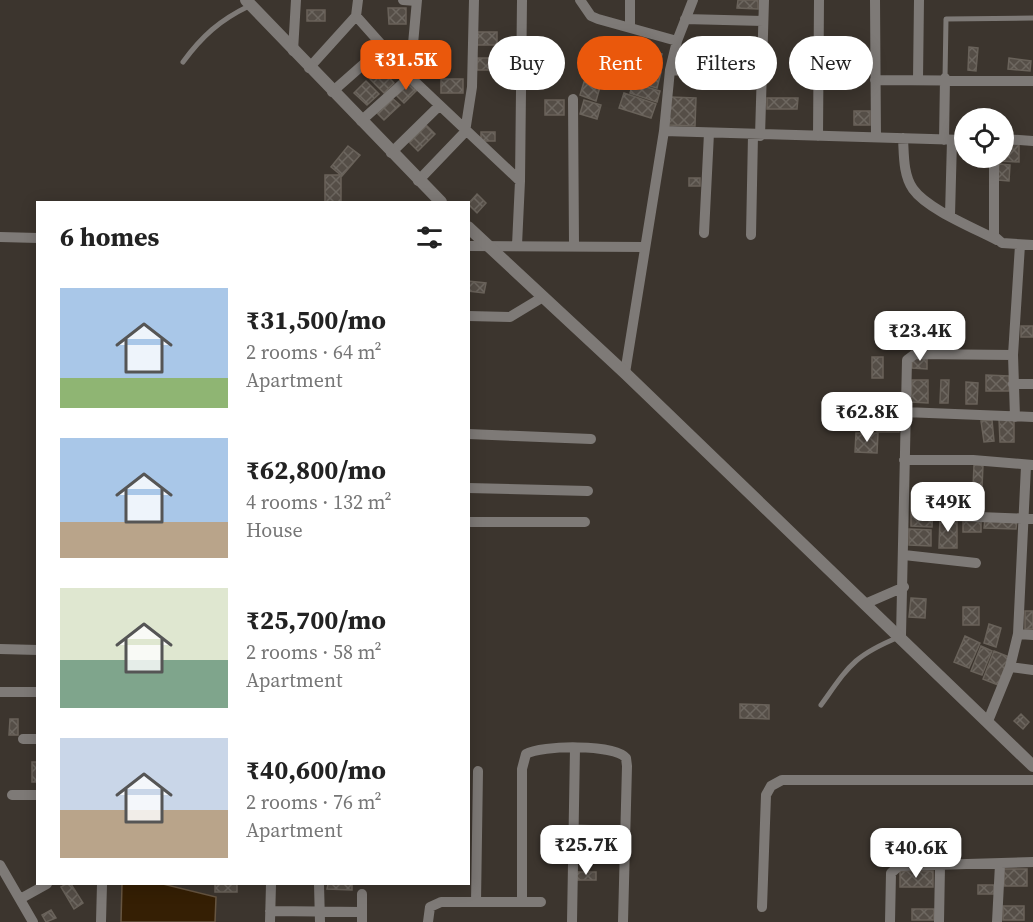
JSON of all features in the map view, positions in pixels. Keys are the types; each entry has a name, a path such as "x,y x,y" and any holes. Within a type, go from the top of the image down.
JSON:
{"street":[{"path":"293,51 296,0"},
{"path":"309,68 356,16 358,0"},
{"path":"361,121 410,77 417,1 403,0"},
{"path":"418,181 465,132 472,87 474,0"},
{"path":"517,244 522,0"},
{"path":"580,0 591,16 598,19 630,26 675,41"},
{"path":"630,0 630,26"},
{"path":"678,36 693,0"},
{"path":"763,36 764,0"},
{"path":"818,136 819,0"},
{"path":"875,0 876,137"},
{"path":"918,79 919,0"},
{"path":"248,3 418,181 440,201"},
{"path":"356,16 410,77 465,132 520,181"},
{"path":"685,19 763,21"},
{"path":"625,373 664,131 670,70 675,46"},
{"path":"332,92 383,47"},
{"path":"670,70 675,70"},
{"path":"875,80 945,78 1033,81"},
{"path":"945,78 950,215"},
{"path":"750,235 760,90"},
{"path":"573,99 574,244"},
{"path":"391,153 439,106"},
{"path":"664,131 954,140"},
{"path":"705,233 710,133"},
{"path":"903,138 906,169 913,190 930,204 997,240 1033,245"},
{"path":"1014,140 1033,141"},
{"path":"994,168 993,225 997,240"},
{"path":"470,229 867,603 1033,766"},
{"path":"0,237 36,238"},
{"path":"470,246 574,244 644,247"},
{"path":"1015,417 1013,355 1020,244"},
{"path":"470,316 510,316 543,297"},
{"path":"901,636 904,587 904,412 907,360 910,355 1013,355"},
{"path":"1013,384 1033,384"},
{"path":"904,412 1033,417"},
{"path":"470,434 591,440"},
{"path":"904,460 972,460 1030,465 1028,519 1018,634 1010,667 988,721"},
{"path":"470,488 588,491"},
{"path":"953,516 1028,519"},
{"path":"470,522 585,522"},
{"path":"904,555 976,563"},
{"path":"867,603 904,587"},
{"path":"1021,590 1033,591"},
{"path":"1018,634 1033,635"},
{"path":"0,650 36,650"},
{"path":"1010,667 1033,670"},
{"path":"0,692 36,692"},
{"path":"23,739 36,739"},
{"path":"572,922 574,748"},
{"path":"522,902 524,760 531,751 574,748 616,750 627,758 623,922"},
{"path":"476,902 473,866 478,771"},
{"path":"762,908 766,795 771,786 782,780 1033,780"},
{"path":"12,795 36,795"},
{"path":"571,853 626,854"},
{"path":"890,922 891,879 894,868 1033,862"},
{"path":"998,922 1000,864"},
{"path":"0,865 33,922"},
{"path":"939,922 940,866"},
{"path":"20,899 45,885"},
{"path":"101,922 102,885"},
{"path":"271,885 270,916 362,917 362,894"},
{"path":"319,885 320,916"},
{"path":"428,922 430,908 435,904 541,902"}],"lane":[{"path":"183,62 211,28 248,3"},
{"path":"945,78 944,21 948,18 1033,18"},
{"path":"821,705 856,659 873,647 901,636"}],"shaded area":[{"path":"122,885 167,885 216,897 215,922 121,922"}],"building":[{"path":"738,0 758,0 758,9 737,8"},
{"path":"388,8 406,8 406,24 389,24"},
{"path":"307,10 325,10 325,21 307,21"},
{"path":"477,32 497,32 497,36 488,36 488,45 477,45"},
{"path":"969,47 978,48 976,71 968,70"},
{"path":"477,58 488,58 488,70 477,70"},
{"path":"1009,58 1031,61 1030,71 1008,69"},
{"path":"380,68 394,83 384,93 370,79"},
{"path":"441,79 463,79 463,93 441,93"},
{"path":"409,80 418,89 404,103 395,94"},
{"path":"366,81 379,94 367,105 354,93"},
{"path":"582,90 599,90 596,101 580,95"},
{"path":"631,90 660,91 657,102 630,93"},
{"path":"624,93 656,104 651,118 619,108"},
{"path":"670,97 696,98 695,126 668,125"},
{"path":"392,98 400,105 384,120 377,113"},
{"path":"767,98 798,98 797,109 767,109"},
{"path":"545,100 564,100 564,115 545,115"},
{"path":"584,100 601,105 597,119 580,114"},
{"path":"854,111 870,111 870,125 854,125"},
{"path":"426,125 435,134 418,151 409,142"},
{"path":"481,132 495,132 495,141 481,141"},
{"path":"1014,142 1019,142 1019,162 1014,162"},
{"path":"348,146 360,155 342,176 331,167"},
{"path":"999,168 1010,168 1009,181 998,180"},
{"path":"325,175 341,175 341,201 325,201"},
{"path":"689,178 700,178 700,186 689,186"},
{"path":"477,194 486,203 477,213 470,206 470,202"},
{"path":"470,281 486,283 484,293 470,291"},
{"path":"933,320 950,321 950,329 933,329"},
{"path":"1021,326 1033,326 1033,337 1021,337"},
{"path":"912,356 927,356 927,369 912,368"},
{"path":"872,357 883,357 883,378 872,378"},
{"path":"986,375 1009,376 1009,391 986,391"},
{"path":"912,380 928,380 928,403 911,402"},
{"path":"941,380 949,380 948,403 940,403"},
{"path":"966,382 978,383 977,404 966,404"},
{"path":"877,408 899,409 899,432 877,432"},
{"path":"999,419 1014,419 1014,442 1000,442"},
{"path":"992,420 994,441 984,442 981,421"},
{"path":"856,433 878,433 877,453 855,452"},
{"path":"974,465 983,465 982,488 973,488"},
{"path":"911,511 933,511 932,527 911,526"},
{"path":"940,517 957,518 957,548 939,548"},
{"path":"963,518 981,518 981,532 963,532"},
{"path":"985,519 1017,520 1016,529 984,528"},
{"path":"909,529 931,530 931,546 909,545"},
{"path":"911,598 926,599 925,618 909,617"},
{"path":"963,607 979,607 979,625 963,625"},
{"path":"1025,611 1033,611 1033,629 1025,629"},
{"path":"989,624 1001,628 996,647 984,643"},
{"path":"965,636 980,643 969,668 954,662"},
{"path":"981,646 992,651 982,675 971,671"},
{"path":"994,651 1009,657 998,685 983,679"},
{"path":"740,704 769,705 769,719 740,718"},
{"path":"1021,714 1029,722 1023,729 1014,721"},
{"path":"10,719 18,719 18,735 9,735"},
{"path":"32,762 36,762 36,782 32,782"},
{"path":"576,825 596,826 596,844 576,844"},
{"path":"1004,869 1027,869 1027,886 1004,886"},
{"path":"900,871 933,871 933,887 900,887"},
{"path":"575,872 596,872 596,880 575,880"},
{"path":"72,885 83,903 74,909 61,887"},
{"path":"215,885 237,885 237,892 215,892"},
{"path":"328,885 352,885 352,890 327,889"},
{"path":"978,885 994,885 994,894 978,894"},
{"path":"1003,906 1024,906 1024,920 1003,920"},
{"path":"912,909 934,909 934,920 912,920"},
{"path":"51,910 56,918 46,922 42,915"}]}
